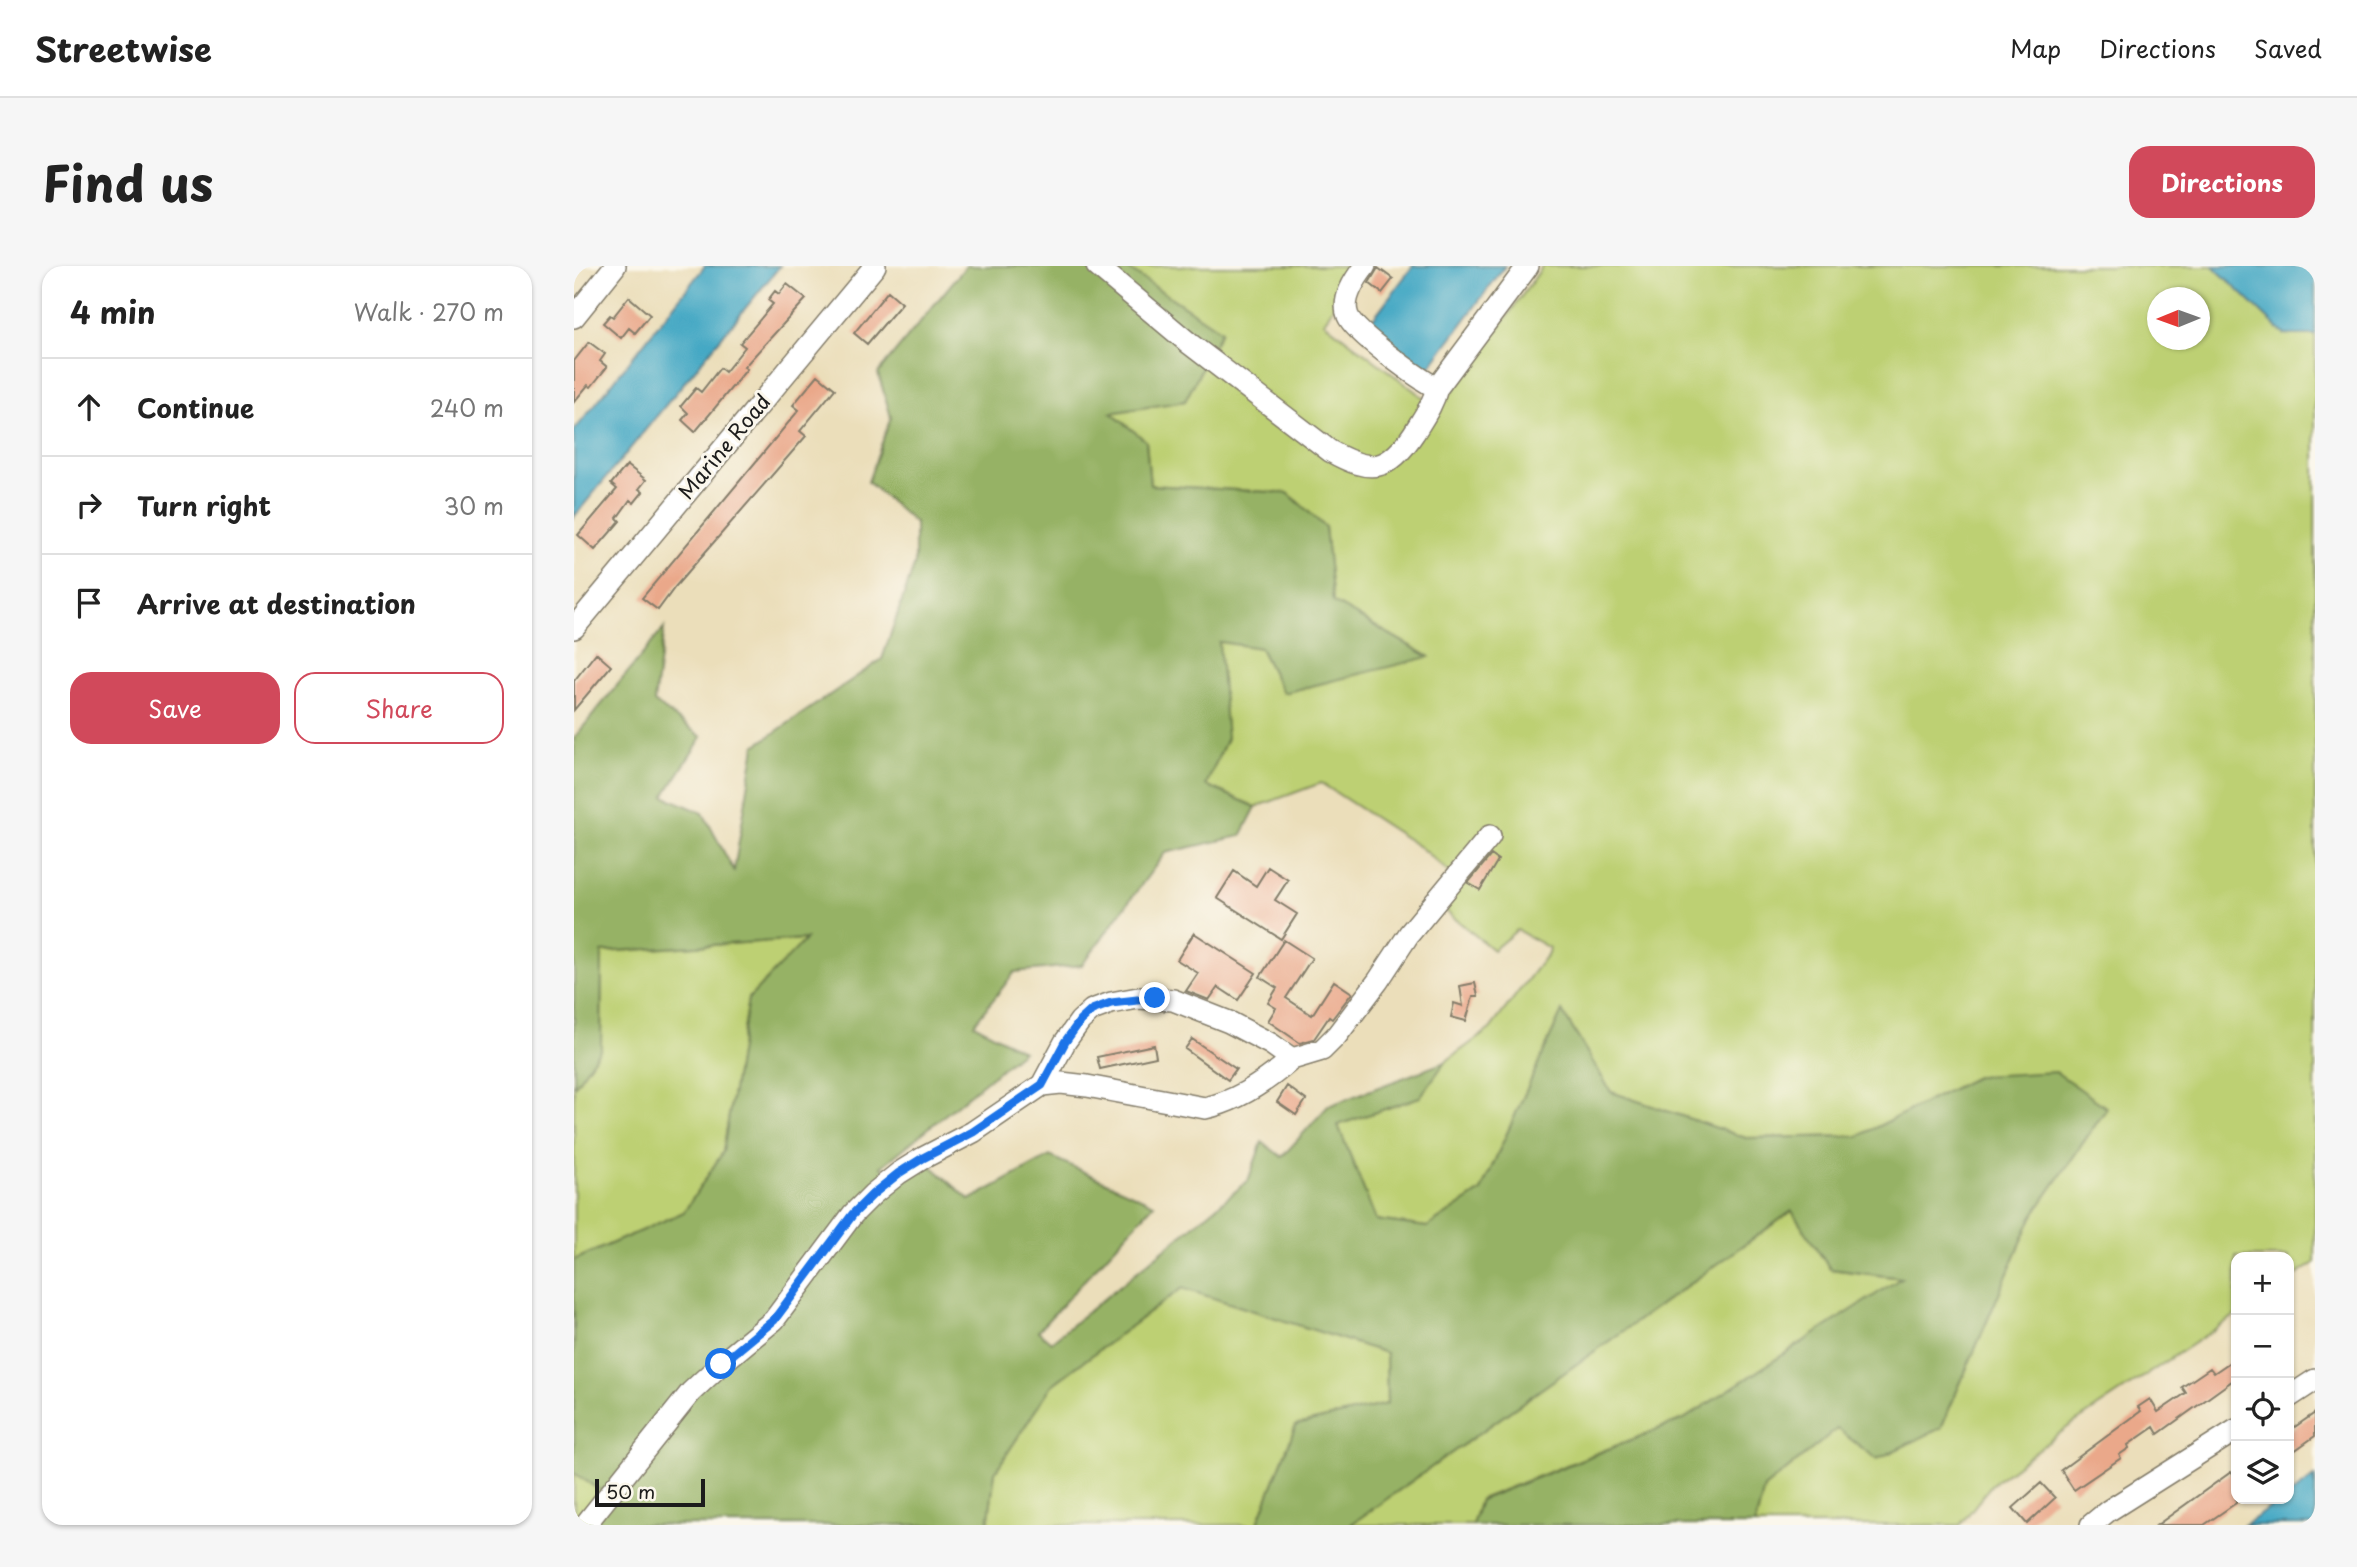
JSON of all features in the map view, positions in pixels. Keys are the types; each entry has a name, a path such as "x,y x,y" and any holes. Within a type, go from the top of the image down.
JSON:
{"street":[{"path":"574,317 615,266"},
{"name":"Marine Road","path":"574,628 876,266"},
{"path":"1097,266 1190,344 1330,451 1352,463 1369,466 1386,463 1402,452 1434,400 1437,388 1528,266"},
{"path":"1365,266 1355,279 1346,302 1348,316 1359,331 1423,381 1437,388"},
{"path":"1042,1085 1074,1084 1205,1108 1221,1104 1264,1081 1292,1059 1322,1050 1337,1035 1378,981 1409,934 1490,836"},
{"path":"585,1525 691,1392 774,1320 853,1214 899,1173 973,1132 1042,1085 1065,1042 1092,1010 1138,998 1173,1000 1229,1022 1271,1044 1292,1059"},
{"path":"2294,1394 2315,1380"},
{"path":"2091,1525 2108,1511 2231,1433"}],"green space":[{"path":"966,266 1124,266 1221,331 1185,401 1111,413 1146,441 1150,485 1288,493 1325,527 1333,602 1429,657 1283,693 1260,648 1219,642 1227,738 1206,785 1256,807 1241,836 1165,853 1082,965 1015,972 974,1024 1023,1051 881,1167 900,1183 930,1165 970,1200 1050,1156 1154,1204 1038,1331 1051,1342 1248,1181 1262,1142 1282,1157 1328,1106 1445,1062 1420,1097 1338,1125 1376,1220 1427,1227 1481,1191 1562,1011 1611,1092 1746,1138 1859,1136 1978,1076 2056,1072 2107,1108 2032,1217 1941,1428 1877,1459 1837,1429 1764,1488 1755,1525 1472,1525 1480,1500 1684,1419 1901,1278 1830,1269 1792,1211 1350,1525 1257,1525 1296,1425 1387,1404 1386,1353 1182,1288 1052,1385 995,1472 988,1525 587,1525 607,1495 574,1473 574,1260 684,1212 723,1152 748,999 806,939 602,952 601,1048 574,1087 574,738 664,628 654,702 702,737 664,796 703,813 734,871 755,746 882,659 915,563 915,523 868,482 891,417 878,373"},
{"path":"1124,266 1358,266 1324,322 1437,408 1462,380 1543,266 2213,266 2285,335 2315,335 2315,1263 2294,1277 2294,1252 2231,1252 2231,1318 2068,1427 1992,1484 1960,1525 1755,1525 1764,1488 1837,1429 1941,1428 2032,1217 2107,1108 1978,1076 1859,1136 1746,1138 1611,1092 1562,1012 1481,1191 1427,1227 1376,1220 1338,1125 1420,1097 1445,1062 1490,1029 1548,953 1549,948 1517,930 1493,950 1441,907 1449,872 1421,848 1321,783 1256,807 1206,785 1227,738 1218,641 1260,648 1283,693 1428,656 1333,602 1325,527 1288,493 1150,485 1146,441 1110,412 1185,401 1221,331"},
{"path":"807,939 748,999 723,1152 684,1212 574,1260 574,1087 601,1048 602,952"},
{"path":"1792,1211 1830,1269 1902,1278 1684,1419 1480,1499 1472,1525 1350,1525"},
{"path":"1182,1288 1386,1353 1387,1404 1296,1425 1257,1525 988,1525 995,1472 1052,1385"},
{"path":"574,1473 607,1495 587,1525 574,1525"}],"water":[{"path":"705,266 780,266 574,517 574,431"},
{"path":"1413,266 1505,266 1423,376 1365,329"},
{"path":"2213,266 2315,266 2315,335 2285,335"},
{"path":"2315,1477 2315,1525 2244,1525 2276,1504 2294,1504 2294,1492"}],"building":[{"path":"1378,268 1393,279 1382,293 1369,283"},
{"path":"787,284 806,299 744,367 747,369 695,432 682,420 688,413 681,406 696,388 701,392 720,368 725,372 745,347 740,343 773,304 768,300 775,291 779,294"},
{"path":"888,291 902,303 867,344 854,333"},
{"path":"629,297 650,315 635,333 629,328 621,338 603,323 610,315 613,317"},
{"path":"589,342 605,354 600,361 607,367 574,402 574,361"},
{"path":"818,375 835,389 800,431 806,436 658,610 642,598 799,410 793,405"},
{"path":"627,465 646,480 639,489 643,492 634,503 630,500 617,518 620,521 595,550 578,535 617,489 611,484"},
{"path":"596,653 611,666 574,710 574,681"},
{"path":"1491,855 1498,860 1480,890 1468,883"},
{"path":"1268,867 1288,880 1275,900 1297,914 1281,939 1217,898 1234,871 1256,886"},
{"path":"1194,933 1256,973 1238,1000 1218,987 1209,1000 1186,991 1198,973 1177,960"},
{"path":"1284,940 1312,958 1286,998 1312,1015 1334,981 1352,993 1332,1019 1329,1017 1314,1039 1300,1043 1268,1021 1276,1008 1268,1003 1277,988 1260,977"},
{"path":"1475,983 1478,996 1473,996 1466,1021 1451,1017 1454,1003 1463,1006 1460,986"},
{"path":"1192,1039 1236,1069 1228,1080 1185,1049"},
{"path":"1154,1045 1156,1057 1100,1069 1097,1057"},
{"path":"1287,1086 1306,1100 1296,1115 1277,1102"},
{"path":"2231,1361 2231,1382 2158,1434 2154,1427 2128,1445 2129,1448 2119,1455 2121,1458 2074,1490 2061,1470 2141,1411 2138,1407 2150,1399 2158,1412 2186,1393 2182,1387 2210,1368 2214,1373"},
{"path":"2315,1413 2315,1436 2294,1451 2294,1428"},
{"path":"2231,1472 2231,1504 2235,1504 2204,1525 2157,1525"},
{"path":"2041,1483 2055,1498 2027,1524 2013,1508"}],"route":[{"path":"721,1364 774,1320 853,1214 873,1194 899,1173 973,1132 1042,1085 1065,1042 1092,1010 1111,1003 1155,998"}]}
